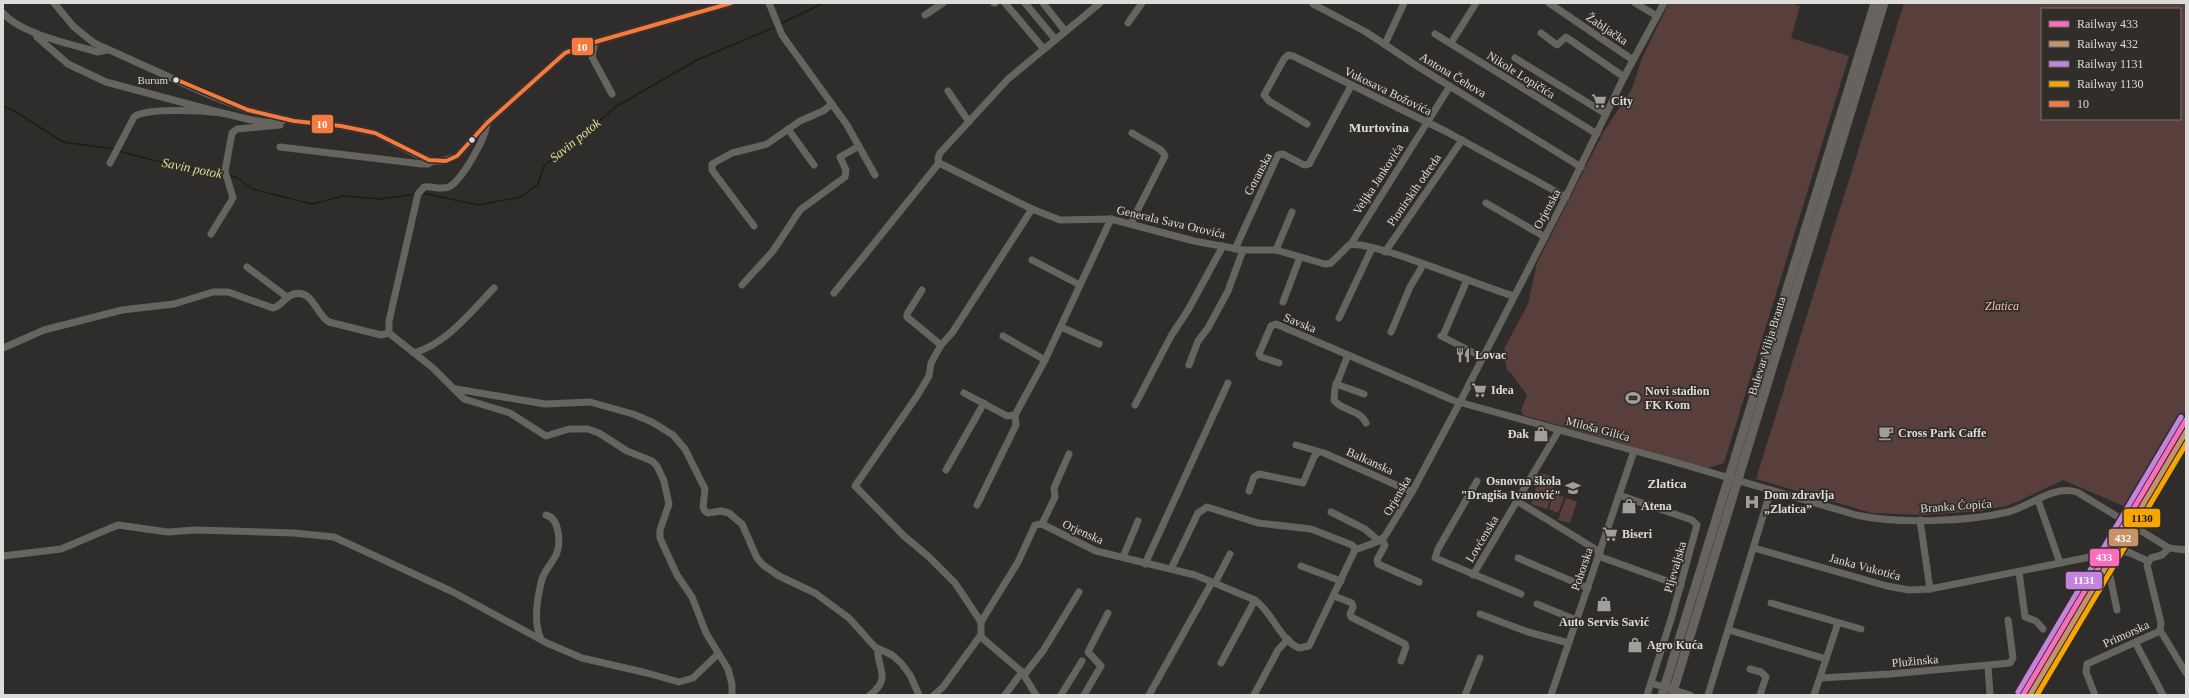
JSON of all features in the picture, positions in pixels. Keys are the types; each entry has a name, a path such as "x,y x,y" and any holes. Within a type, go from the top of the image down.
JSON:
{"main road":[{"name":"Bulevar Vilija Branta","path":"1734,479 1875,3"},
{"name":"Bulevar Vilija Branta","path":"1668,692 1884,3"}],"street":[{"path":"54,3 74,27 107,50 142,64 192,88 248,110 294,121 341,126 375,134 432,161 446,161 453,158 487,123 560,56 595,42 731,3"},
{"path":"769,3 779,29 832,104 875,175"},
{"path":"925,15 943,3"},
{"path":"1005,3 1043,48"},
{"path":"1025,3 1054,39"},
{"path":"1043,3 1065,31"},
{"path":"834,293 939,163 938,155 1008,79 1043,48 1099,3"},
{"path":"1128,23 1142,3"},
{"path":"1385,44 1404,3"},
{"path":"1451,43 1476,3"},
{"name":"Žabljačka","path":"1549,3 1633,60"},
{"path":"1635,3 1657,16"},
{"name":"Orjenska","path":"1380,540 1391,529 1460,402 1566,197 1624,77 1664,3"},
{"name":"Antona Čehova","path":"1313,4 1385,44 1417,66 1581,167"},
{"path":"3,13 7,18 36,32 97,52 107,50"},
{"path":"36,32 37,37 68,64 106,82 222,113 266,121 279,122 286,119"},
{"name":"Nikole Lopičića","path":"1435,34 1597,134"},
{"path":"1541,34 1557,45 1566,37 1624,77"},
{"path":"595,42 592,58 612,94"},
{"name":"Vukosava Božovića","path":"1307,124 1269,101 1264,95 1286,56 1293,56 1462,140 1566,197"},
{"path":"1515,58 1606,114"},
{"name":"Goranska","path":"1235,249 1278,155 1284,155 1304,165 1309,164 1351,86"},
{"name":"Veljka Jankovića","path":"1351,244 1450,86"},
{"path":"948,91 969,122"},
{"path":"754,226 711,166 726,155 766,145 788,129 813,114 823,111 832,104"},
{"path":"110,163 115,150 137,115 167,111 222,113"},
{"path":"211,234 233,198 226,174 233,131 278,126 294,121"},
{"path":"389,333 389,321 419,193 427,187 445,188 455,182 472,159 486,131 487,123"},
{"path":"788,129 814,165"},
{"path":"1131,223 1147,188 1165,156 1161,150 1132,133"},
{"name":"Pionirskih odreda","path":"1385,252 1462,140"},
{"path":"742,285 773,251 800,210 845,177 846,170 840,156 858,146"},
{"path":"280,147 422,164 428,164 432,161"},
{"name":"Generala Sava Orovića","path":"939,163 1032,209 1064,221 1098,218 1110,219 1131,223 1150,231 1235,249 1276,250 1329,264 1351,244"},
{"path":"1486,203 1545,237"},
{"path":"982,622 944,571 914,546 855,486 893,434 928,376 931,363 941,345 952,333 1032,209"},
{"path":"1276,250 1292,212"},
{"path":"977,505 1016,425 1015,415 1045,360 1110,219"},
{"path":"1351,244 1385,252 1514,296"},
{"path":"1135,405 1171,336 1188,310 1223,246"},
{"path":"1338,318 1372,248"},
{"path":"1189,365 1198,341 1208,328 1228,291 1243,250"},
{"path":"1283,302 1300,257"},
{"path":"1032,260 1080,285"},
{"path":"1390,332 1410,287 1423,265"},
{"path":"247,267 287,297"},
{"path":"1467,280 1442,336 1482,357"},
{"path":"414,352 435,345 463,320 494,288"},
{"path":"922,290 907,314 907,317 941,345"},
{"path":"3,348 44,330 122,310 169,305 212,292 232,293 253,302 273,308 278,306 287,297 294,294 308,297 323,318 329,322 381,335 389,333"},
{"name":"Savska","path":"1279,363 1261,357 1259,354 1271,326 1276,324 1460,402"},
{"path":"1061,326 1099,344"},
{"path":"389,333 414,352 456,389 464,399 510,414 546,436 569,429 588,429 599,433 627,450 652,461 664,481 669,504 660,530 660,538 677,575 692,596 706,632 730,673 732,695"},
{"path":"1003,336 1045,360"},
{"path":"1348,355 1336,384 1333,396 1335,402 1359,414 1366,423"},
{"path":"1145,564 1228,383"},
{"path":"1336,384 1364,394"},
{"path":"456,389 545,404 590,402 633,414 658,425 679,441 692,461 705,489 705,511 708,513 721,511 730,513 746,531 757,558 763,565 779,576 814,593 834,606 854,622 878,649 892,655 901,663 910,675 919,695"},
{"path":"964,393 1009,417 1015,415"},
{"name":"Miloša Gilića","path":"1460,402 1734,479"},
{"path":"946,470 984,403"},
{"name":"Lovćenska","path":"1473,575 1558,430"},
{"name":"Balkanska","path":"1296,445 1324,453 1412,492"},
{"name":"Pohorska","path":"1550,695 1634,451"},
{"path":"1249,491 1254,477 1259,474 1303,483 1314,457 1318,452"},
{"path":"934,695 943,687 980,636 982,622 1015,568 1035,525 1042,524 1055,497 1054,488 1069,454"},
{"name":"Branka Ćopića","path":"1734,479 1867,518 1920,520 2003,513 2063,490 2077,492 2169,548"},
{"path":"1477,481 1434,556 1437,560 1521,594"},
{"path":"1708,695 1772,490"},
{"name":"Pljevaljska","path":"1619,495 1696,523 1696,532 1681,586 1647,695"},
{"path":"2038,500 2045,516 2060,563"},
{"path":"1517,501 1599,554 1681,586"},
{"path":"1171,569 1198,513 1207,507 1258,523 1311,529 1352,545 1356,549 1380,540"},
{"path":"1331,512 1365,530 1385,545 1377,560 1378,564 1419,582"},
{"path":"540,639 535,621 542,578 558,550 557,528 551,516 546,515"},
{"path":"1920,520 1930,589"},
{"path":"1123,557 1138,521"},
{"name":"Orjenska","path":"1042,524 1091,549 1145,564 1171,569 1213,583 1255,600 1262,606 1288,639 1299,648 1304,648 1311,644 1356,549"},
{"path":"3,556 61,549 118,525 168,532 195,530 294,533 334,538 453,592 540,639 582,658 679,682 693,678 718,654"},
{"name":"Janka Vukotića","path":"1754,548 1887,586 1909,590 1930,589 2095,556"},
{"path":"2067,637 2114,553 2121,551 2128,552 2148,561 2164,553 2169,548 2186,550"},
{"path":"1149,695 1230,554"},
{"path":"1518,558 1588,588"},
{"name":"Primorska","path":"2095,695 2086,672 2087,664 2160,630 2161,623 2147,565 2148,561"},
{"path":"1300,566 1341,581"},
{"path":"2108,566 2117,610"},
{"path":"2019,572 2025,617 2036,621 2043,629"},
{"path":"1005,695 1043,651 1079,592"},
{"path":"1334,596 1352,603 1353,607 1350,614 1351,617 1405,644 1406,647 1401,661"},
{"path":"1221,663 1255,600"},
{"path":"1770,603 1861,629"},
{"path":"1537,604 1576,620"},
{"path":"1084,695 1101,666 1088,652 1108,613"},
{"path":"1480,614 1528,632 1568,643"},
{"name":"Plužinska","path":"1820,678 1848,678 1988,666 2012,662 2008,620"},
{"path":"1814,695 1838,623"},
{"path":"1729,630 1826,659"},
{"path":"2160,630 2186,673"},
{"path":"980,636 1023,673 1036,695"},
{"path":"1254,695 1278,650 1288,639"},
{"path":"2135,642 2163,695"},
{"path":"870,695 879,686 883,674 878,649"},
{"path":"1465,695 1480,658"},
{"path":"1061,695 1082,661"},
{"path":"1988,666 1990,695"},
{"path":"1750,669 1761,672 1766,677 1760,695"},
{"path":"1652,683 1668,692 1690,695"}],"green space":[{"path":"1669,3 1791,3 1800,6 1791,38 1849,56 1724,463 1708,468 1523,415 1521,410 1527,395 1511,373 1507,370 1504,355 1505,347 1528,304 1537,263 1604,131 1632,89 1642,58"},
{"name":"Zlatica","path":"1904,3 2186,3 2186,410 2128,508 2063,480 2006,506 1980,511 1922,515 1872,513 1756,479"},
{"path":"1541,473 1557,478 1547,509 1531,504"},
{"path":"1554,494 1564,497 1558,513 1549,509"},
{"path":"1566,498 1577,502 1570,523 1558,520"}],"waterway":[{"name":"Savin potok","path":"780,24 824,3"},
{"name":"Savin potok","path":"423,193 478,205 521,197 538,184 544,166 617,106 697,60 775,27"},
{"name":"Savin potok","path":"3,106 13,110 63,142 114,149"},
{"name":"Savin potok","path":"118,151 180,167 224,174"},
{"name":"Savin potok","path":"229,175 238,178 252,189 312,204 343,196 381,199 415,194"}],"rail line":[{"name":"1131","path":"2018,692 2181,417"},
{"name":"433","path":"2023,695 2186,420"},
{"name":"432","path":"2030,695 2186,432"},
{"name":"1130","path":"2037,695 2186,444"}],"transit line":[{"name":"10","path":"175,79 248,110 294,121 341,126 375,133 429,160 446,161 457,156 487,123 565,53 595,42 731,3"}],"place":[{"name":"Burum","path":"176,80"},
{"name":"City","path":"1599,101"},
{"name":"Lovac","path":"1463,355"},
{"name":"Idea","path":"1479,390"},
{"name":"Novi stadion FK Kom","path":"1633,398"},
{"name":"Cross Park Caffe","path":"1886,433"},
{"name":"Đak","path":"1541,434"},
{"name":"Osnovna škola \"Dragiša Ivanović\"","path":"1573,488"},
{"name":"Dom zdravlja „Zlatica”","path":"1752,502"},
{"name":"Atena","path":"1629,506"},
{"name":"Biseri","path":"1610,534"},
{"name":"Auto Servis Savić","path":"1604,604"},
{"name":"Agro Kuća","path":"1635,645"}],"district":[{"name":"Murtovina","path":"1379,127"},
{"name":"Zlatica","path":"1667,483"}]}
